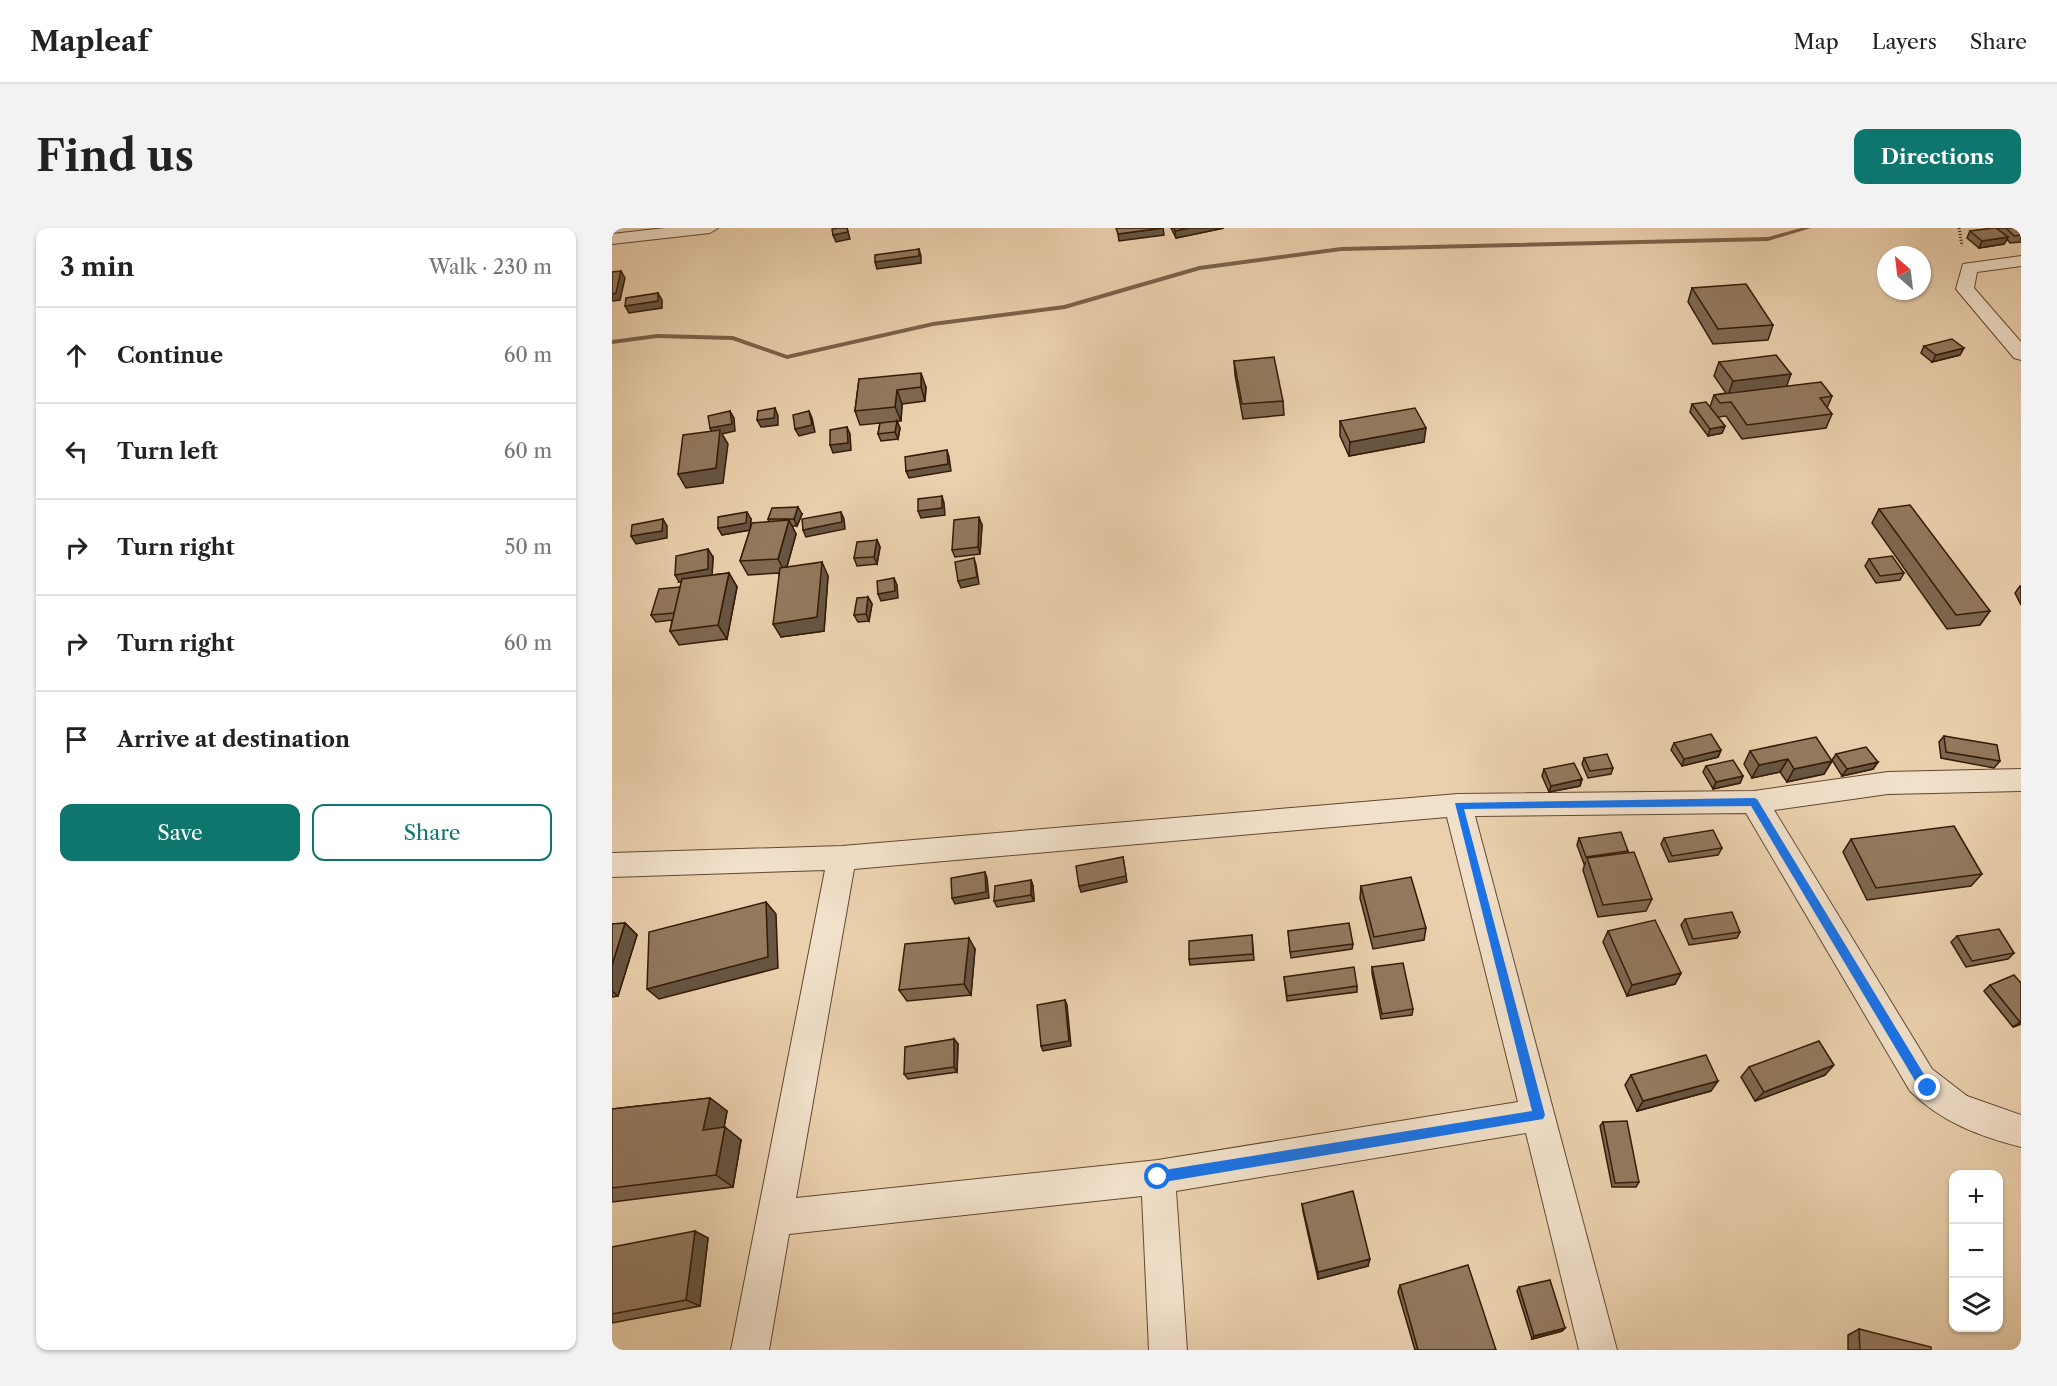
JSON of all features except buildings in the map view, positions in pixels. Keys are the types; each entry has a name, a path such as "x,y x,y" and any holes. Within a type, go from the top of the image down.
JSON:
{"street":[{"path":"612,240 710,228"},
{"path":"2021,261 1969,268 1965,289 2021,354"},
{"path":"612,866 842,858 1458,806 1754,802 1888,783 2021,780"},
{"path":"1754,802 1921,1080 1943,1100 1975,1119 2021,1131"},
{"path":"1458,806 1598,1350"},
{"path":"750,1350 842,858"},
{"path":"774,1218 1158,1177 1539,1115"},
{"path":"1158,1177 1168,1350"}],"waterway":[{"path":"612,342 657,336 733,338 787,357 933,324 1065,307 1199,268 1341,249 1768,239 1808,228"}],"route":[{"path":"1158,1177 1539,1115 1458,806 1754,802 1921,1080 1928,1088"}]}
